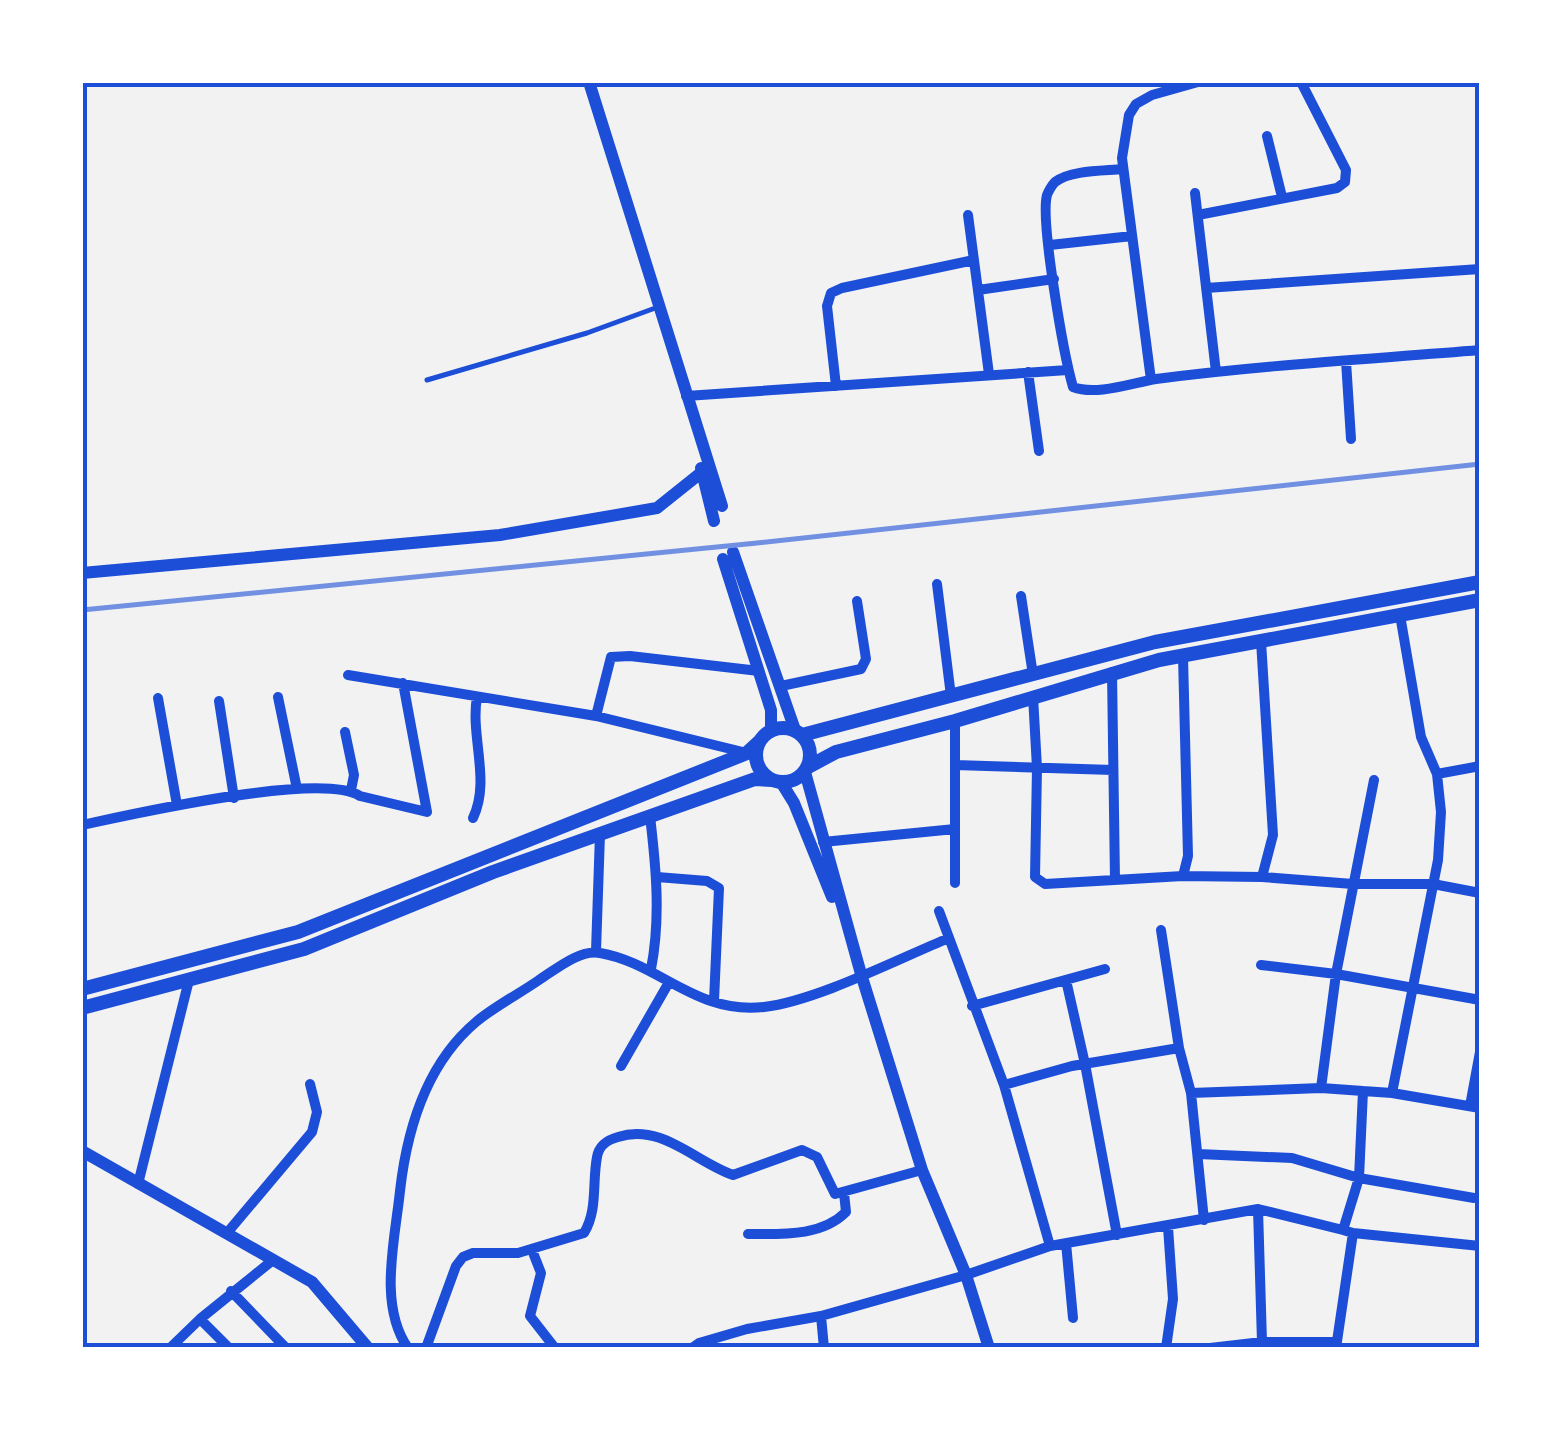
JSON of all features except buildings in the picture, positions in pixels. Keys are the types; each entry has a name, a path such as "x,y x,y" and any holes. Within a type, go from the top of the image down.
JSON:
{"main road":[{"path":"82,988 298,932 753,747 771,730 798,733 1154,642 1480,582"},
{"path":"82,1008 304,949 492,872 755,779 799,778 806,769 836,752 955,722 1112,672 1480,600"},
{"path":"798,733 810,749 806,769"},
{"path":"753,747 759,768 777,781"}],"street":[{"path":"589,82 722,506"},
{"path":"1152,380 1122,158 1129,114 1136,104 1152,95 1198,82"},
{"path":"1198,215 1337,188 1346,179 1346,170 1302,82"},
{"path":"1268,136 1282,198"},
{"path":"1123,168 1068,176 1055,182 1046,199 1054,279 1073,387 1079,390 1216,372 1480,350"},
{"path":"1195,193 1216,372"},
{"path":"968,214 989,374"},
{"path":"1050,245 1132,236"},
{"path":"836,386 827,306 831,293 974,260"},
{"path":"1206,288 1480,268"},
{"path":"978,290 1054,279"},
{"path":"661,308 714,521"},
{"path":"1346,361 1351,439"},
{"path":"686,396 1068,370"},
{"path":"1028,372 1039,450"},
{"path":"82,573 500,534 657,508 702,472"},
{"path":"771,730 771,710 728,556 798,733"},
{"path":"937,584 951,696"},
{"path":"1021,596 1033,674"},
{"path":"781,686 861,669 866,660 857,601"},
{"path":"1392,1093 1433,884 1442,812 1438,774 1421,737 1400,615"},
{"path":"1261,641 1272,834 1262,876"},
{"path":"1183,656 1188,856 1183,876"},
{"path":"596,716 611,657 760,671"},
{"path":"1112,672 1115,880"},
{"path":"348,675 596,716 753,747"},
{"path":"82,825 177,806 297,789 350,790 360,796 427,812 403,683"},
{"path":"1033,696 1034,877 1045,884 1262,876 1283,881 1433,884 1480,893"},
{"path":"278,697 297,789"},
{"path":"473,818 480,784 474,716 477,697"},
{"path":"158,698 177,806"},
{"path":"219,702 234,798"},
{"path":"955,722 955,882"},
{"path":"345,732 354,775 350,790"},
{"path":"955,765 1113,770"},
{"path":"1438,774 1480,766"},
{"path":"806,769 861,974 922,1170 966,1274 988,1348"},
{"path":"1321,1088 1336,974 1374,780"},
{"path":"777,781 794,802 857,959"},
{"path":"650,816 657,877 651,969"},
{"path":"824,842 956,829"},
{"path":"596,951 600,834"},
{"path":"657,877 707,881 719,888 714,1002"},
{"path":"939,912 1004,1085 1050,1246"},
{"path":"1161,930 1191,1093 1204,1220"},
{"path":"408,1348 393,1314 392,1269 405,1150 427,1082 476,1023 568,961 596,951 651,969 668,984 714,1002 761,1008 792,1002 948,938"},
{"path":"1260,965 1336,974 1480,1000"},
{"path":"972,1006 1105,969"},
{"path":"138,1184 189,980"},
{"path":"1066,980 1117,1235"},
{"path":"620,1066 668,984"},
{"path":"1004,1085 1085,1064 1180,1048"},
{"path":"1191,1093 1363,1090 1475,1107 1480,1052"},
{"path":"227,1233 312,1132 317,1112 310,1084"},
{"path":"1210,1348 1336,1345 1348,1231 1359,1178 1363,1090"},
{"path":"426,1348 456,1266 463,1257 473,1253 518,1253 584,1233 593,1204 597,1154 601,1146 624,1135 647,1134 674,1143 733,1175 802,1150 817,1157 836,1194 922,1170"},
{"path":"82,1151 312,1282 368,1348"},
{"path":"1198,1154 1292,1158 1359,1178 1474,1198"},
{"path":"748,1234 799,1234 838,1218 846,1212 844,1193"},
{"path":"1254,1344 1258,1210"},
{"path":"692,1348 699,1342 747,1330 821,1316 1050,1246 1258,1210 1348,1231 1480,1246"},
{"path":"1166,1348 1173,1300 1168,1227"},
{"path":"1066,1243 1073,1318"},
{"path":"532,1250 541,1273 530,1316 555,1348"},
{"path":"170,1348 231,1291 273,1260"},
{"path":"231,1291 286,1348"},
{"path":"821,1316 824,1348"},
{"path":"200,1320 229,1348"}],"lane":[{"path":"427,380 661,308"}],"railway":[{"path":"82,610 757,543 1480,464"}]}
